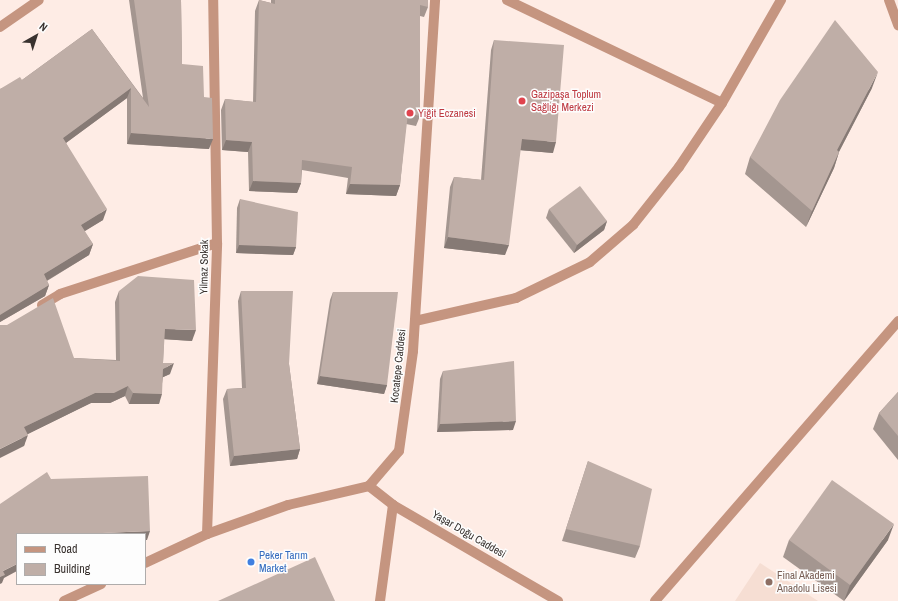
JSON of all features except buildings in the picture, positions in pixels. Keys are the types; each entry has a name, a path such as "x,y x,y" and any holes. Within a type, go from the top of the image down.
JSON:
{"street":[{"path":"0,27 39,0"},
{"name":"Yilmaz Sokak","path":"207,534 217,243 213,0"},
{"name":"Kocatepe Caddesi","path":"369,486 399,451 415,321 435,0"},
{"path":"507,0 722,103"},
{"path":"415,321 516,298 590,262 633,225 679,167 722,103 781,0"},
{"path":"889,0 898,25"},
{"path":"34,310 60,294 217,243"},
{"path":"655,601 898,321"},
{"path":"146,563 207,534 288,505 369,486"},
{"name":"Yaşar Doğu Caddesi","path":"369,486 393,505 558,601"},
{"path":"380,601 393,505"},
{"path":"64,601 99,585"}],"shaded area":[{"name":"Final Akademi Anadolu Lisesi","path":"760,563 818,601 735,601"}],"place":[{"name":"Gazipaşa Toplum Sağlığı Merkezi","path":"522,101"},
{"name":"Yiğit Eczanesi","path":"410,113"},
{"name":"Peker Tarım Market","path":"251,562"},
{"name":"Final Akademi Anadolu Lisesi","path":"769,582"}]}
